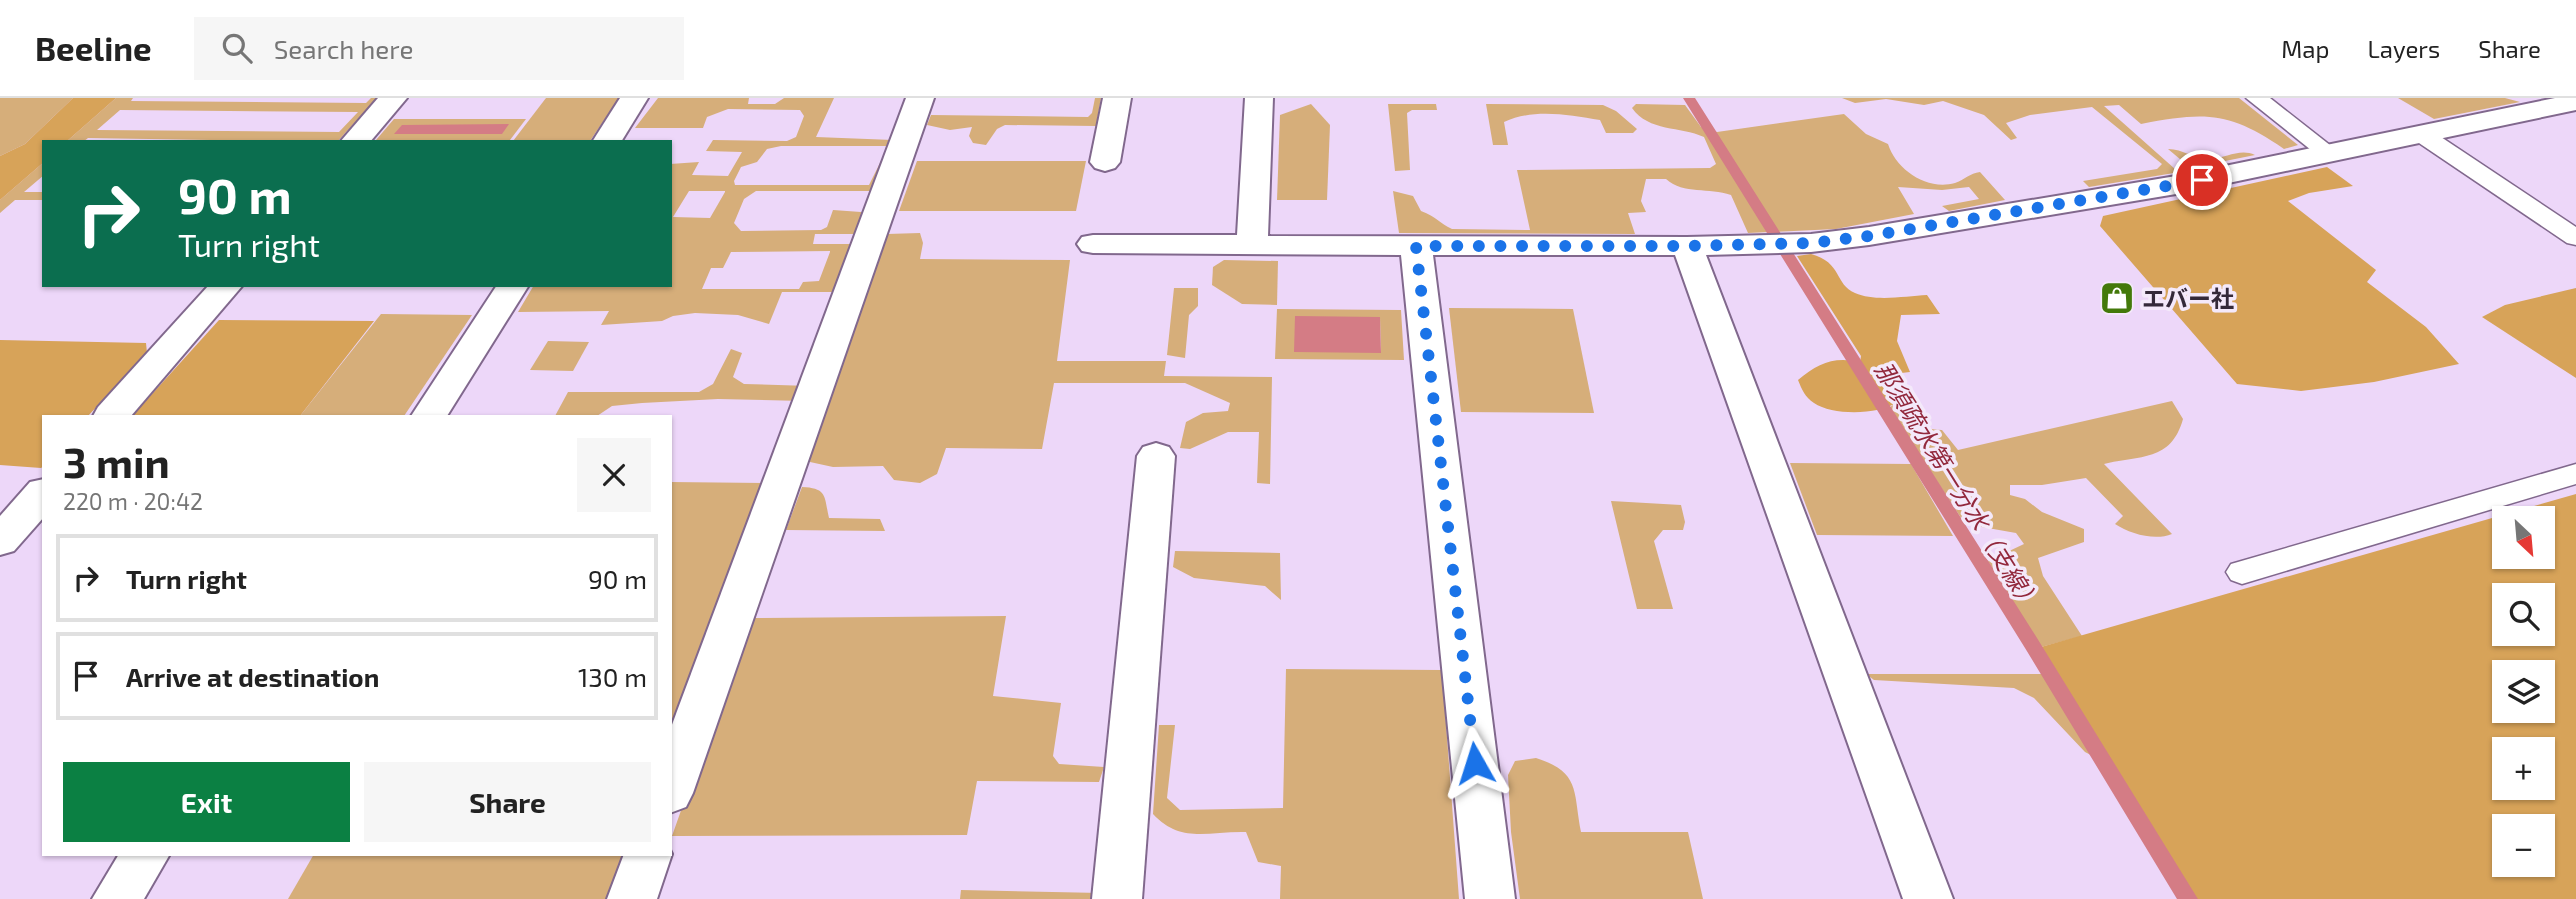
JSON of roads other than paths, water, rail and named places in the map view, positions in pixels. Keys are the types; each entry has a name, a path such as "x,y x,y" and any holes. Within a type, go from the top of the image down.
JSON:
{"street":[{"path":"356,140 393,98"},
{"path":"607,140 634,98"},
{"path":"672,787 920,98"},
{"path":"1105,162 1117,98"},
{"path":"1252,245 1259,98"},
{"path":"1093,244 1687,246 1811,243 1869,236 2176,185 2576,102"},
{"path":"1416,246 1490,899"},
{"path":"1687,246 1928,899"},
{"path":"112,415 225,287"},
{"path":"430,415 512,287"},
{"path":"1117,899 1156,456"},
{"path":"0,541 42,494"},
{"path":"117,899 145,856"},
{"path":"632,899 647,856"}],"lane":[{"path":"2257,98 2329,153"},
{"path":"2421,134 2576,237"},
{"path":"2242,572 2576,474"}],"waterway":[{"name":"那須疏水第一分水（支線）","path":"1689,98 2031,643 2188,899"}],"place":[{"name":"エバー社","path":"2117,298"}]}
